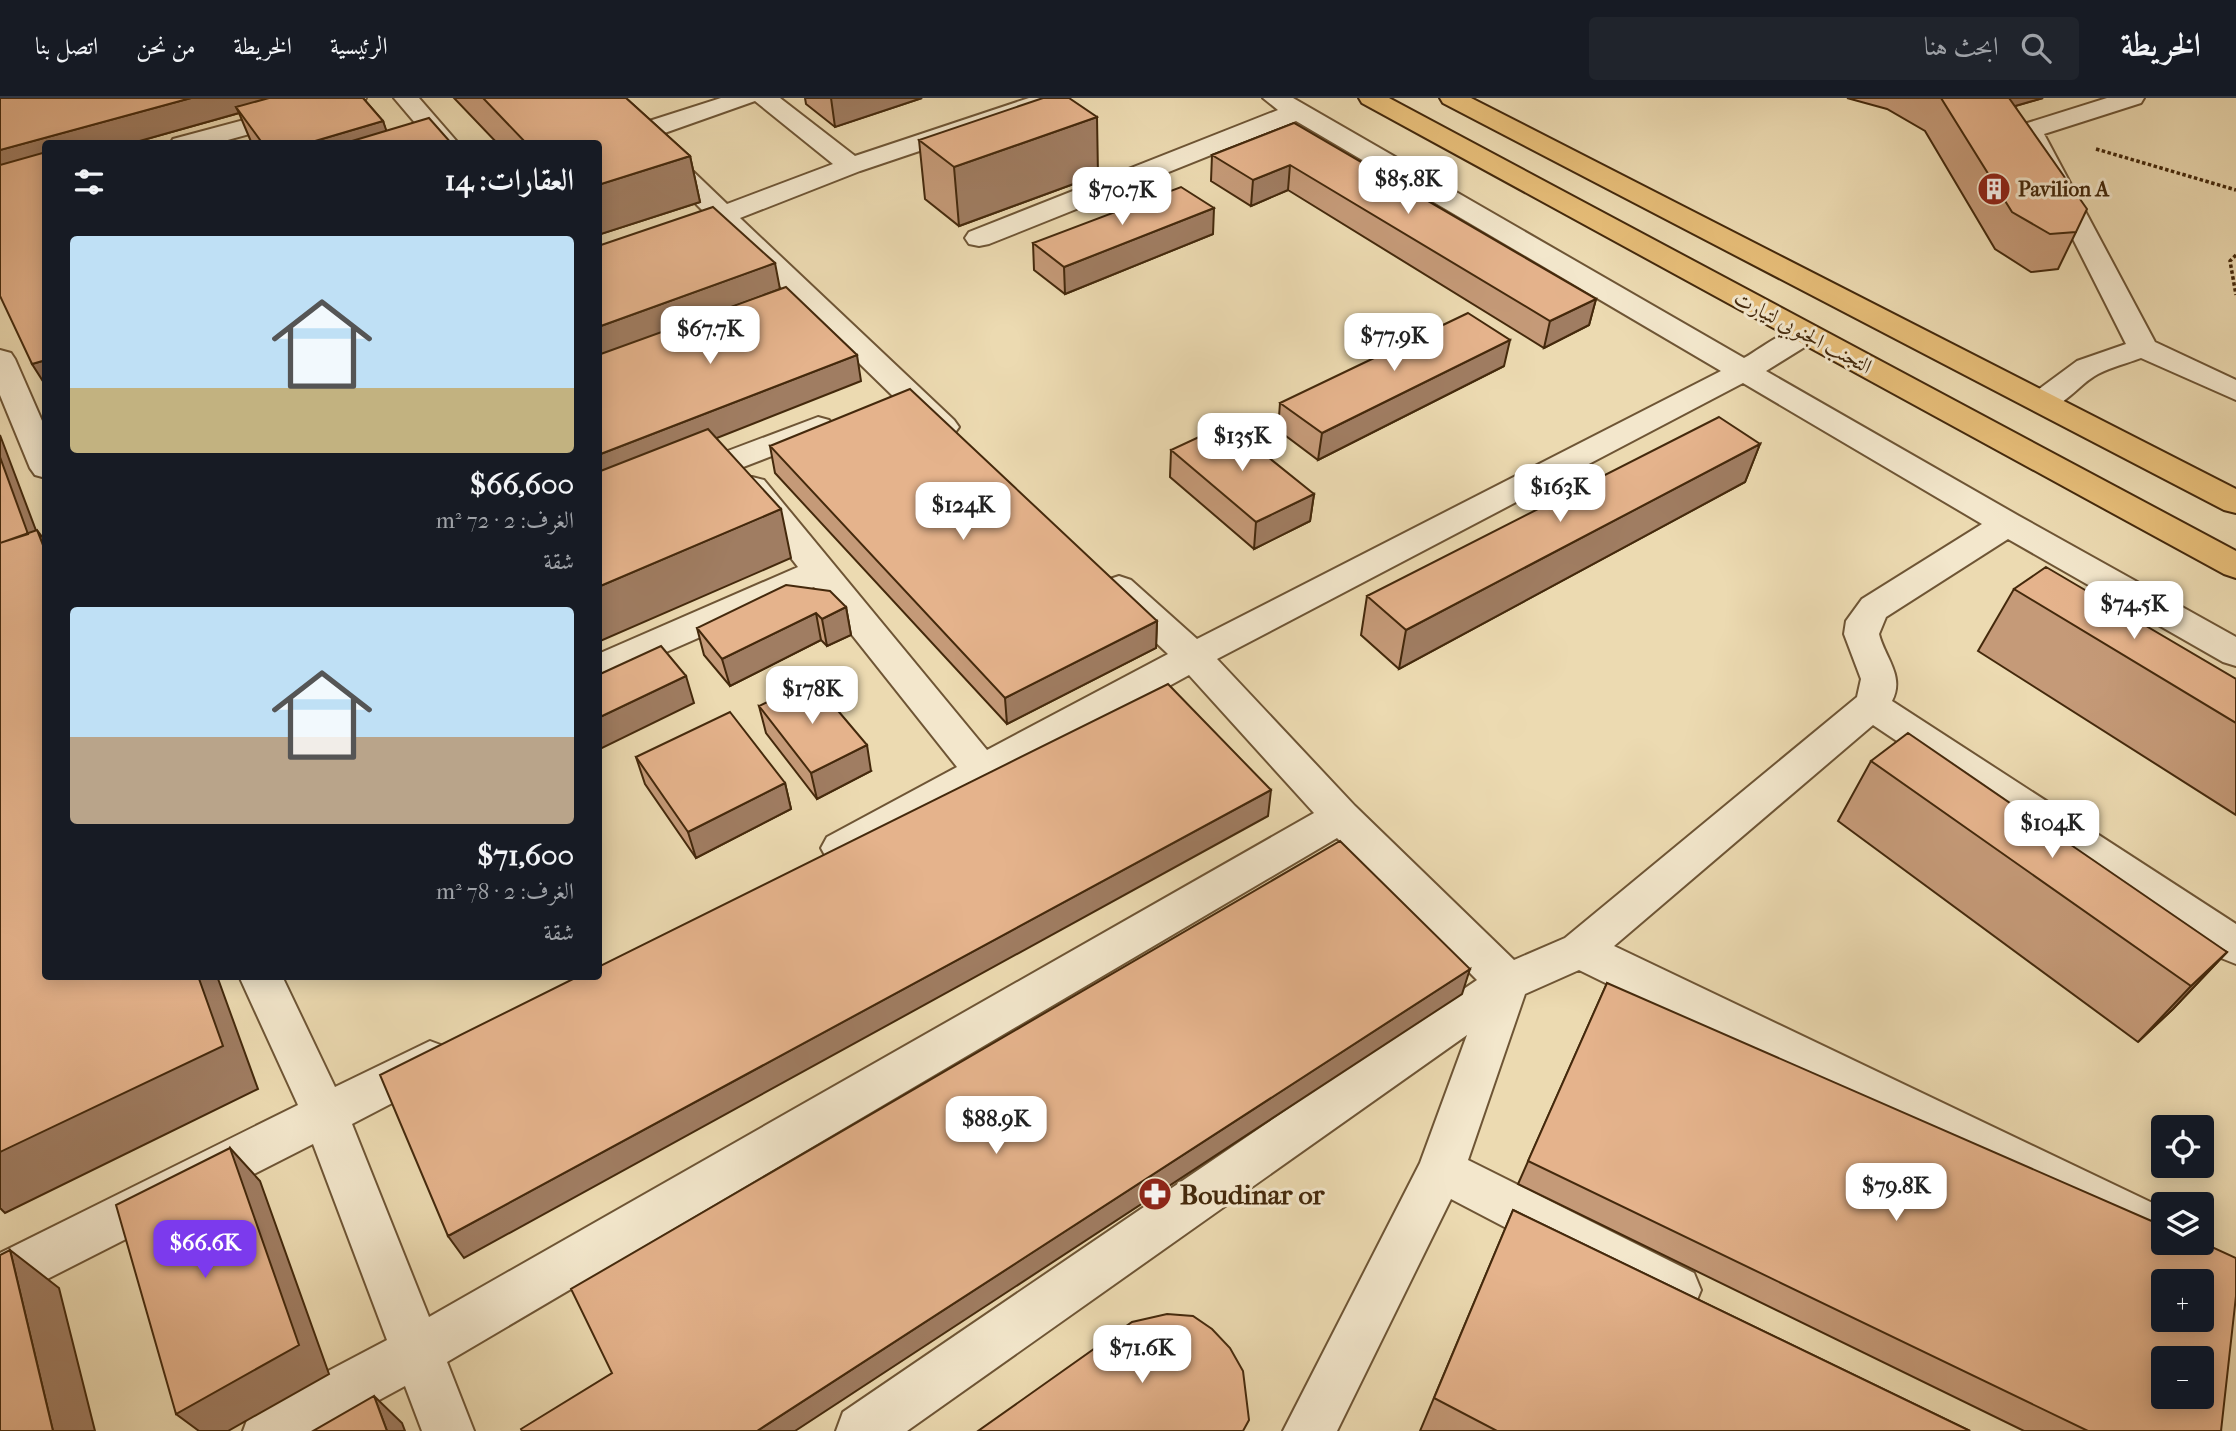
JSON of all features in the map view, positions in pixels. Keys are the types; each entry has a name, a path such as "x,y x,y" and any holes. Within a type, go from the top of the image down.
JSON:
{"highway":[{"name":"التجنب الجنوبي لتيارت","path":"1371,98 2236,566"},
{"name":"التجنب الجنوبي لتيارت","path":"1452,98 2236,502"}],"street":[{"path":"197,140 354,98"},
{"path":"406,98 443,140"},
{"path":"603,98 724,215 796,305 894,398 968,449"},
{"path":"639,133 744,98"},
{"path":"765,98 851,166"},
{"path":"674,233 851,166 1053,98"},
{"path":"2132,98 2030,130 2143,348 2236,391"},
{"path":"979,238 1287,104 2007,524 2236,653"},
{"path":"813,863 1193,656 1744,371 1806,334"},
{"path":"2042,402 2088,367 2143,348"},
{"path":"0,359 42,456"},
{"path":"602,510 844,417"},
{"path":"731,461 983,772"},
{"path":"862,1431 1508,982 1580,950 1871,706 1878,696 1881,684 1879,671 1862,644 1860,630 1864,618 1874,608 2007,524"},
{"path":"602,667 820,571"},
{"path":"1101,572 1193,656 1341,817 1508,982"},
{"path":"1871,706 2236,946"},
{"path":"269,1431 416,1352 1341,817"},
{"path":"1580,950 2151,1226"},
{"path":"262,980 324,1112 448,1431"},
{"path":"1309,1431 1441,1170 1508,982"},
{"path":"0,1279 324,1112 459,1047"},
{"path":"1441,1170 1715,1310"}],"path":[{"path":"2030,130 2236,190"},
{"path":"2236,255 2230,261 2236,295"}],"building":[{"path":"0,98 191,98 0,150"},
{"path":"269,98 363,98 383,121 319,140 260,140 236,107"},
{"path":"483,98 626,98 690,156 602,184 602,140 523,140"},
{"path":"1043,98 1069,98 1097,117 954,167 919,140"},
{"path":"1941,98 2009,98 2087,209 2076,232 2050,234 2012,212"},
{"path":"429,118 448,140 355,140"},
{"path":"1294,123 1596,299 1550,321 1290,165 1253,180 1212,155"},
{"path":"42,153 42,361 32,364 0,296 0,165"},
{"path":"1181,187 1214,208 1064,267 1033,243"},
{"path":"713,207 775,263 602,326 602,245"},
{"path":"786,287 857,355 602,453 602,354"},
{"path":"1468,313 1510,340 1322,433 1280,403"},
{"path":"910,389 1157,621 1005,698 770,446"},
{"path":"1719,417 1760,444 1406,630 1367,596"},
{"path":"1227,424 1314,494 1256,522 1171,450"},
{"path":"708,429 781,509 602,585 602,470"},
{"path":"0,457 28,534 0,543"},
{"path":"37,530 42,543 42,980 199,980 223,1046 0,1152 0,543"},
{"path":"2046,567 2236,679 2236,723 2014,589"},
{"path":"786,585 830,591 846,607 822,619 816,613 722,659 697,628"},
{"path":"661,646 686,676 602,716 602,673"},
{"path":"812,680 867,745 811,773 759,706"},
{"path":"1168,684 1271,790 448,1236 380,1075 571,980 602,980 602,965"},
{"path":"730,712 785,783 688,832 636,757"},
{"path":"1908,733 2227,952 2191,986 1871,761"},
{"path":"1340,841 1470,969 757,1431 522,1431 521,1429 612,1373 571,1289"},
{"path":"1607,983 2151,1221 2151,1255 2214,1255 2214,1248 2236,1258 2236,1296 2221,1431 2088,1431 1528,1161"},
{"path":"230,1148 299,1345 176,1414 116,1205"},
{"path":"1513,1210 1970,1431 1497,1431 1434,1398"},
{"path":"10,1250 53,1431 0,1431 0,1255"},
{"path":"1167,1314 1193,1316 1212,1329 1230,1348 1243,1371 1249,1420 1243,1431 978,1431 1132,1322"},
{"path":"374,1396 387,1431 313,1431"}],"place":[{"name":"Pavilion A","path":"1994,189"},
{"name":"Boudinar or","path":"1155,1194"}]}
